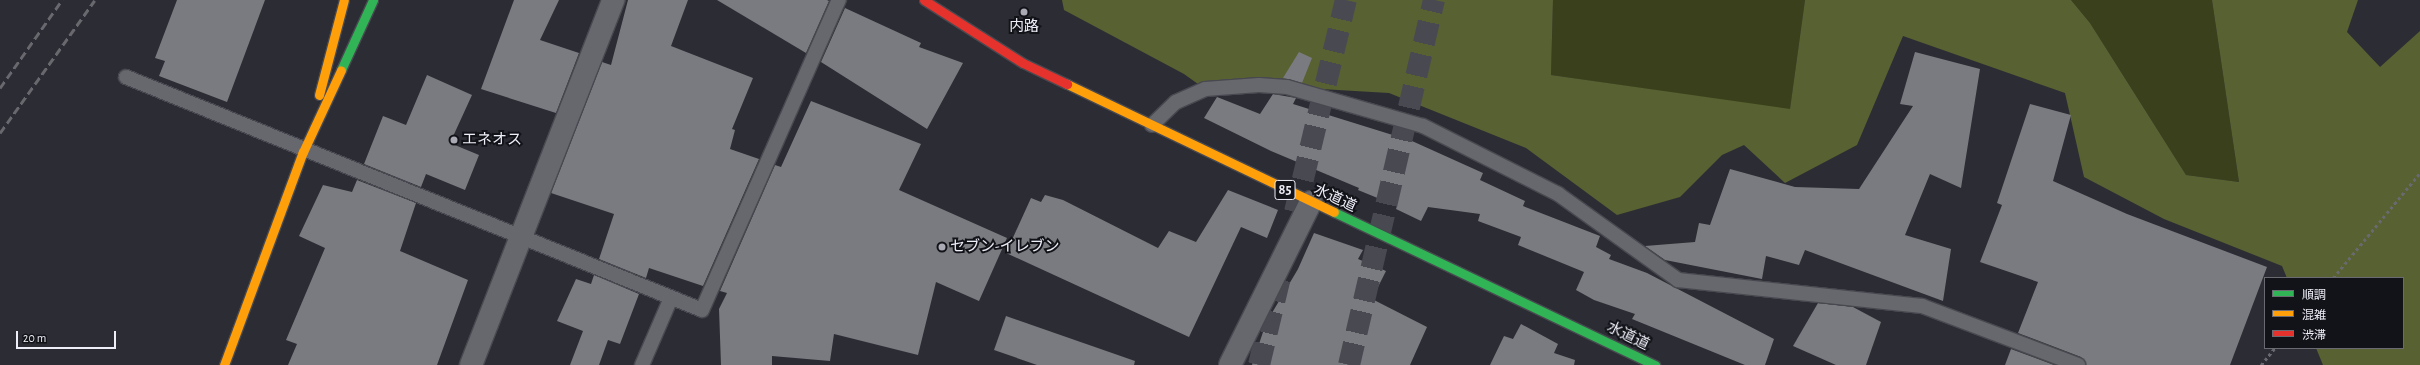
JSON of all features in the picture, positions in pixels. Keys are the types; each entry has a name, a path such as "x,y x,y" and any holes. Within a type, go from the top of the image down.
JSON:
{"main road":[{"path":"304,152 344,0"},
{"path":"224,365 304,152 373,0"},
{"name":"水道道","path":"924,0 1023,63 1311,202 1655,365"}],"street":[{"path":"471,365 522,238 613,0"},
{"path":"1230,365 1311,202"}],"lane":[{"path":"126,78 304,152 702,310 839,0"},
{"path":"1152,125 1176,102 1205,89 1260,85 1287,87 1423,126 1558,194 1678,280 1922,306 2078,365"},
{"path":"642,365 671,298"}],"path":[{"path":"2334,277 2420,173"},
{"path":"2261,365 2274,349"}],"green space":[{"path":"1062,0 1553,0 1551,75 1790,109 1805,0 2071,0 2090,23 2186,175 2239,182 2212,0 2358,0 2347,32 2380,67 2420,31 2420,365 2323,365 2316,349 2404,349 2404,277 2287,277 2282,266 2164,219 2084,177 2065,93 1903,36 1857,145 1785,183 1744,145 1722,155 1680,197 1617,215 1526,148 1389,93 1287,87 1205,89 1184,74 1064,10"},
{"path":"1553,0 1805,0 1790,110 1551,75"},
{"path":"2071,0 2212,0 2239,182 2186,175 2090,23"}],"building":[{"path":"177,0 265,0 227,102 159,76 165,61 155,58"},
{"path":"514,0 559,0 540,40 579,53 556,113 481,89"},
{"path":"628,0 688,0 671,46 753,78 732,129 735,130 730,149 759,159 703,286 649,268 646,278 599,259 614,214 551,193 602,62 611,65"},
{"path":"717,0 827,0 829,1 806,53"},
{"path":"845,8 921,43 919,47 963,63 927,129 821,62"},
{"path":"1299,52 1312,58 1302,83 1283,78"},
{"path":"1915,52 1980,69 1961,188 1930,174 1905,235 1951,249 1943,301 1805,250 1799,265 1766,256 1762,279 1665,260 1645,246 1695,242 1699,223 1710,225 1730,169 1795,187 1859,189 1913,106 1900,104"},
{"path":"427,75 472,95 450,143 479,155 465,190 426,174 421,187 364,164 383,116 406,125"},
{"path":"1273,94 1296,98 1293,104 1412,141 1483,173 1480,180 1525,201 1523,206 1600,236 1596,247 1611,255 1609,259 1647,273 1774,339 1765,365 1745,365 1632,319 1635,314 1594,300 1576,290 1584,272 1518,245 1521,237 1478,221 1480,214 1428,207 1421,221 1396,209 1397,206 1358,190 1359,188 1271,151 1204,118 1217,97 1260,114"},
{"path":"811,101 921,144 899,190 1007,238 979,301 936,282 918,355 834,334 830,361 772,356 772,365 721,365 719,309 727,293 720,291 775,165 781,167"},
{"path":"2030,104 2071,115 2053,181 2127,214 2267,267 2230,365 2086,365 2081,357 2018,333 2038,282 1980,262 2002,205 1997,203"},
{"path":"357,180 416,203 400,251 468,280 437,365 288,365 297,344 286,340 325,248 299,236 323,185 352,192"},
{"path":"1228,190 1278,210 1267,238 1241,227 1189,337 1006,253 1031,198 1041,202 1045,195 1063,200 1158,248 1169,231 1196,242"},
{"path":"1314,233 1363,250 1358,259 1386,271 1372,299 1427,327 1410,365 1252,365 1266,323 1298,269"},
{"path":"594,275 639,294 620,344 608,340 599,365 570,365 583,331 557,321 576,279 591,284"},
{"path":"1818,303 1853,307 1881,322 1866,365 1836,365 1793,346"},
{"path":"1006,316 1135,361 1134,365 1037,365 994,350"},
{"path":"1521,324 1558,344 1554,353 1575,360 1574,365 1490,365 1504,336 1513,339"},
{"path":"2011,349 2054,365 2005,365"}],"tunnel":[{"path":"1295,212 1346,0"},
{"path":"1349,365 1434,0"},
{"path":"1259,365 1281,273"}],"railway":[{"path":"0,88 62,0"},
{"path":"0,133 95,0"}],"traffic: fast":[{"path":"341,70 373,0"},
{"path":"1334,212 1655,365"}],"traffic: slow":[{"path":"319,95 344,0"},
{"path":"224,365 303,152 341,70"},
{"path":"1067,84 1334,212"}],"traffic: jam":[{"path":"924,0 1023,63 1067,84"}],"place":[{"name":"内路","path":"1024,12"},
{"name":"エネオス","path":"454,140"},
{"name":"セブン-イレブン","path":"942,247"}]}
